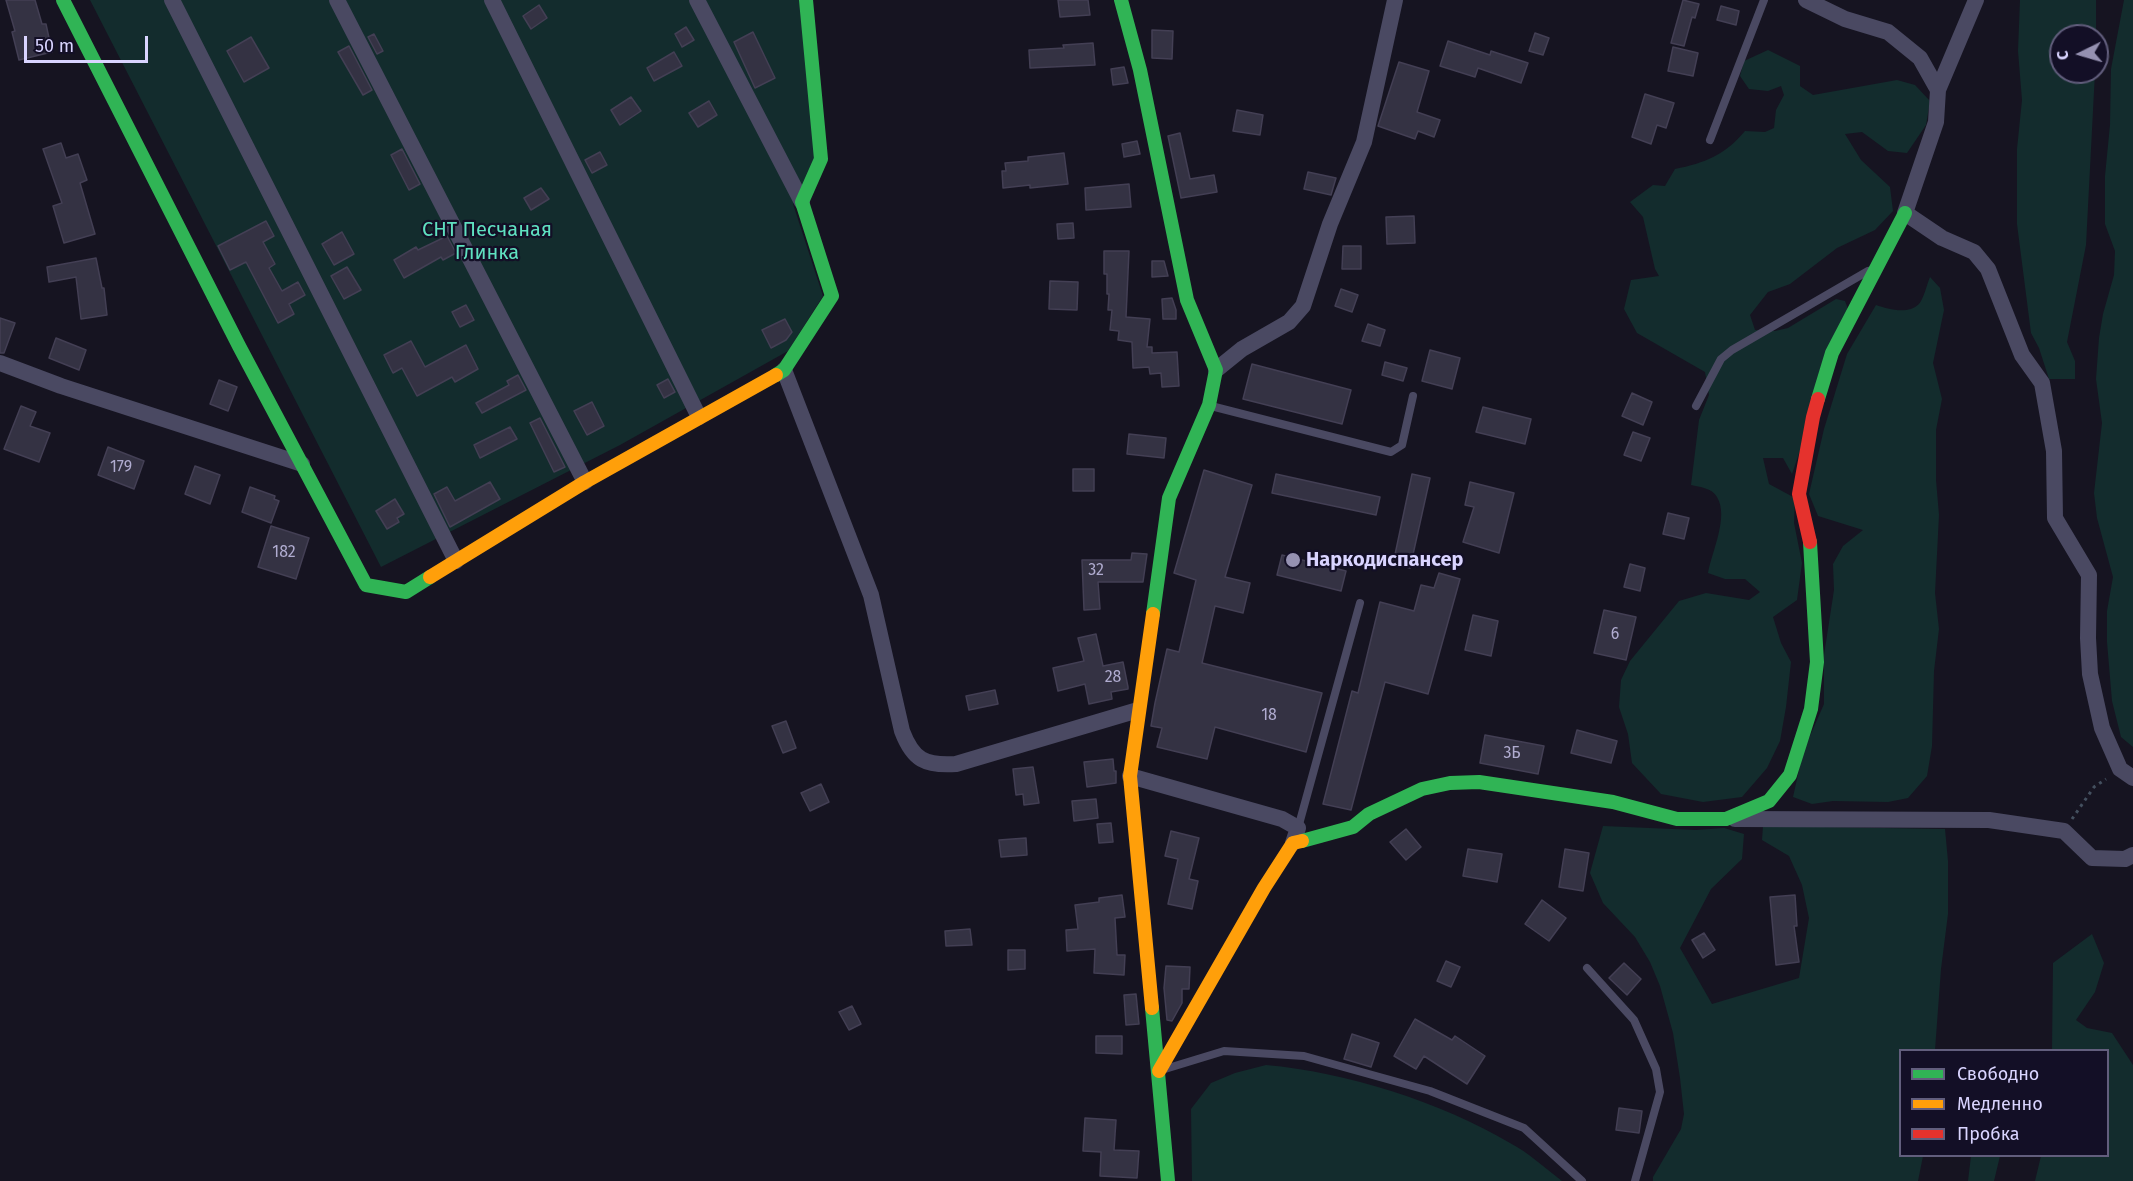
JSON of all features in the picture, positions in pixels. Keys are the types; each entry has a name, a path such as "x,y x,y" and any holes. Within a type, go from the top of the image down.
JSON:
{"street":[{"path":"63,0 239,346 366,585 406,592 585,482 784,370 832,296 802,202 697,0"},
{"path":"172,0 456,561"},
{"path":"337,0 585,482"},
{"path":"492,0 699,417"},
{"path":"802,202 821,159 806,0"},
{"path":"1121,0 1140,70 1187,300 1216,370 1209,405 1170,498 1130,776 1168,1181"},
{"path":"1216,370 1242,349 1289,322 1303,306 1330,224 1364,142 1395,0"},
{"path":"1806,0 1845,19 1888,32 1920,58 1938,90"},
{"path":"1726,819 1769,801 1790,775 1811,710 1817,651 1811,546 1799,494 1813,417 1832,353 1905,213 1936,122 1938,90 1976,0"},
{"path":"1905,213 1942,238 1974,252 1988,269 2022,355 2042,383 2054,451 2055,518 2089,575 2090,674 2102,728 2127,773"},
{"path":"0,363 60,386 302,464"},
{"path":"784,370 871,595 902,731 915,754 926,762 939,765 956,764 1138,710"},
{"path":"1130,776 1282,819 1296,836"},
{"path":"1159,1071 1296,836 1353,827 1369,814 1422,789 1450,783 1479,782 1613,802 1677,819 1989,820 2064,831 2092,858 2126,859 2133,855"}],"lane":[{"path":"1710,140 1764,0"},
{"path":"1696,406 1721,359 1732,350 1878,265"},
{"path":"1209,405 1391,452 1402,445 1413,396"},
{"path":"1296,836 1360,603"},
{"path":"1587,968 1634,1020 1656,1069 1660,1092 1635,1181"},
{"path":"1159,1071 1224,1051 1304,1056 1430,1091 1524,1128 1582,1181"}],"path":[{"path":"2064,831 2094,787 2127,773"}],"green space":[{"name":"СНТ Песчаная Глинка","path":"90,0 801,0 815,159 793,204 823,296 788,351 620,445 381,567"},
{"path":"2020,0 2096,0 2096,24 2049,24 2049,84 2094,84 2086,245 2067,342 2075,361 2075,379 2049,379 2039,348 2031,333 2017,224 2017,149 2022,100 2018,51"},
{"path":"2124,0 2133,0 2133,747 2121,737 2112,701 2107,611 2113,577 2097,518 2094,493 2102,423 2096,379 2099,338 2114,275 2115,251 2105,224 2105,176 2110,125 2111,69"},
{"path":"1768,50 1800,66 1800,86 1813,95 1897,80 1915,85 1930,101 1926,125 1907,153 1888,151 1862,132 1845,134 1861,160 1890,187 1893,211 1875,230 1837,248 1790,284 1768,292 1750,315 1755,330 1775,331 1788,328 1836,299 1845,301 1848,309 1792,474 1783,458 1763,458 1769,484 1795,498 1794,523 1802,563 1797,600 1773,617 1781,643 1791,662 1780,741 1767,768 1742,797 1703,802 1661,794 1632,763 1628,734 1619,707 1621,680 1630,661 1679,601 1706,593 1749,600 1760,592 1745,579 1725,579 1708,573 1720,524 1720,505 1712,492 1706,488 1691,485 1699,420 1709,395 1705,372 1637,333 1624,309 1631,280 1659,276 1655,269 1643,217 1630,202 1653,185 1665,186 1675,169 1714,157 1730,146 1745,131 1765,132 1774,128 1776,110 1784,95 1781,86 1768,91 1749,89 1740,76 1744,61"},
{"path":"1930,277 1940,288 1944,310 1933,363 1942,399 1936,430 1939,515 1935,593 1939,629 1934,671 1932,746 1927,776 1908,798 1888,802 1833,801 1812,804 1793,797 1803,752 1824,704 1824,655 1834,590 1833,564 1843,546 1863,530 1818,516 1809,494 1824,429 1847,354 1876,305 1898,310 1914,307 1919,304"},
{"path":"1603,826 1696,830 1724,828 1744,834 1742,859 1711,889 1680,948 1712,1004 1799,978 1809,918 1802,885 1789,856 1762,840 1763,826 1945,829 1948,861 1948,914 1935,1049 1899,1049 1899,1157 1923,1157 1918,1181 1653,1181 1653,1177 1681,1129 1684,1114 1673,1033 1660,986 1650,962 1635,937 1603,903 1590,873"},
{"path":"2092,934 2104,963 2095,992 2076,1020 2087,1028 2112,1033 2133,1065 2133,1181 2035,1181 2041,1157 2109,1157 2109,1049 2052,1049 2053,963"},
{"path":"1266,1065 1328,1074 1424,1102 1483,1128 1517,1147 1562,1181 1192,1181 1191,1109 1211,1083 1235,1073"},
{"path":"1971,1157 2000,1157 1994,1181 1968,1181"}],"building":[{"path":"6,0 35,0 42,24 46,24 52,52 19,60 12,32 15,31"},
{"path":"1058,0 1088,0 1090,15 1060,17"},
{"path":"1683,0 1699,4 1695,18 1692,17 1684,46 1671,43"},
{"path":"539,5 547,18 531,29 523,16"},
{"path":"1721,6 1739,11 1736,25 1717,20"},
{"path":"686,27 694,40 682,47 675,34"},
{"path":"1152,30 1173,31 1172,59 1152,58"},
{"path":"753,32 775,78 755,88 734,42"},
{"path":"1535,33 1549,38 1543,55 1529,51"},
{"path":"374,34 383,51 377,54 368,37"},
{"path":"251,37 269,68 244,82 227,51"},
{"path":"1448,41 1490,55 1491,51 1528,63 1521,83 1478,68 1475,77 1440,66"},
{"path":"1093,43 1095,65 1030,68 1029,50 1064,48 1063,45"},
{"path":"349,46 372,90 363,95 338,52"},
{"path":"1673,47 1698,53 1693,76 1668,71"},
{"path":"674,52 682,66 654,81 647,68"},
{"path":"1399,62 1429,71 1417,112 1440,120 1434,137 1418,131 1415,139 1378,126"},
{"path":"1124,67 1128,83 1113,85 1111,69"},
{"path":"1645,94 1674,103 1666,128 1657,125 1651,144 1632,137"},
{"path":"631,97 641,111 620,125 611,110"},
{"path":"709,101 717,115 698,127 689,113"},
{"path":"1237,110 1263,115 1260,135 1233,131"},
{"path":"1180,133 1190,179 1214,175 1217,192 1181,198 1168,136"},
{"path":"1137,141 1140,154 1124,157 1122,144"},
{"path":"61,143 66,158 78,154 87,180 80,183 95,234 64,243 53,206 62,203 43,149"},
{"path":"402,149 420,184 409,190 391,155"},
{"path":"600,152 607,165 592,173 585,160"},
{"path":"1064,153 1068,184 1003,188 1002,171 1006,171 1005,163 1028,161 1028,157"},
{"path":"1308,172 1336,178 1331,195 1304,189"},
{"path":"1129,184 1131,207 1086,210 1085,188"},
{"path":"541,188 549,199 531,210 524,198"},
{"path":"1414,216 1415,243 1387,244 1386,217"},
{"path":"266,221 274,236 263,242 275,264 269,268 282,291 298,282 305,295 289,304 294,314 278,323 246,262 230,270 218,246"},
{"path":"1073,223 1074,238 1058,239 1057,224"},
{"path":"342,232 354,254 334,265 322,244"},
{"path":"447,236 456,253 443,260 441,257 404,278 394,260 416,247 418,250"},
{"path":"1343,246 1361,246 1361,269 1342,269"},
{"path":"1104,251 1129,251 1126,317 1150,319 1147,347 1152,347 1152,353 1177,352 1179,386 1162,387 1161,373 1150,374 1149,367 1133,368 1132,342 1118,340 1119,331 1110,330 1112,310 1108,310 1109,294 1107,294 1107,274 1104,274"},
{"path":"96,258 102,288 104,288 107,315 81,319 76,277 49,282 47,267"},
{"path":"1152,261 1164,261 1168,276 1152,277"},
{"path":"347,267 361,290 344,299 331,276"},
{"path":"1050,281 1078,282 1077,310 1049,309"},
{"path":"1341,289 1358,295 1352,312 1335,306"},
{"path":"1172,298 1176,319 1163,319 1162,299"},
{"path":"466,305 474,320 460,327 452,312"},
{"path":"0,318 15,323 4,353 0,353"},
{"path":"785,319 792,332 786,340 771,348 762,330"},
{"path":"1368,324 1385,330 1380,346 1362,341"},
{"path":"56,338 86,350 79,370 49,358"},
{"path":"411,341 425,367 466,345 478,369 455,382 452,377 417,396 402,368 393,373 384,355"},
{"path":"1430,350 1460,358 1452,389 1422,381"},
{"path":"1385,362 1407,368 1403,381 1382,375"},
{"path":"1252,364 1351,390 1342,424 1243,399"},
{"path":"518,375 526,390 482,413 476,403 509,385 507,381"},
{"path":"668,379 675,392 664,398 657,385"},
{"path":"219,380 237,387 228,411 210,404"},
{"path":"1632,393 1652,402 1643,425 1622,416"},
{"path":"592,402 604,426 587,435 574,411"},
{"path":"21,406 36,412 30,426 50,433 39,462 4,449"},
{"path":"1483,407 1531,419 1525,444 1476,432"},
{"path":"540,418 565,467 554,472 530,423"},
{"path":"510,427 517,439 480,458 474,445"},
{"path":"1633,432 1650,438 1641,461 1624,455"},
{"path":"1129,434 1166,438 1164,458 1127,454"},
{"path":"108,447 144,461 134,489 98,475"},
{"path":"195,466 220,475 210,504 185,494"},
{"path":"1073,469 1094,469 1094,491 1073,491"},
{"path":"1204,470 1252,485 1225,577 1250,583 1243,613 1215,606 1202,663 1322,693 1306,752 1215,727 1207,759 1157,747 1162,728 1151,726 1167,649 1179,652 1196,580 1174,573"},
{"path":"1276,474 1380,497 1376,515 1272,493"},
{"path":"1412,474 1430,478 1410,568 1393,564"},
{"path":"490,482 500,499 450,527 434,494 447,487 455,501"},
{"path":"1470,482 1514,493 1499,553 1463,542 1474,507 1465,505"},
{"path":"250,487 275,496 274,499 279,501 271,523 242,512"},
{"path":"395,499 404,514 397,518 399,522 387,529 376,511"},
{"path":"1668,513 1689,518 1684,539 1663,534"},
{"path":"271,526 309,538 296,579 258,567"},
{"path":"1132,553 1147,554 1143,582 1098,582 1100,609 1084,610 1082,560 1131,560"},
{"path":"1282,555 1346,571 1341,591 1277,575"},
{"path":"1630,564 1645,568 1640,591 1624,587"},
{"path":"1439,573 1460,579 1428,694 1385,682 1351,810 1323,804 1352,691 1358,693 1380,602 1414,611 1421,585 1434,588"},
{"path":"1604,610 1636,617 1626,660 1594,653"},
{"path":"1473,615 1498,621 1491,656 1465,650"},
{"path":"1096,634 1103,666 1123,662 1128,689 1111,692 1112,699 1089,704 1085,684 1058,691 1053,668 1084,661 1078,638"},
{"path":"995,690 998,704 969,710 966,696"},
{"path":"786,721 796,748 783,753 772,726"},
{"path":"1577,730 1617,741 1611,763 1571,753"},
{"path":"1485,735 1544,746 1538,774 1480,763"},
{"path":"1113,759 1116,783 1087,787 1084,762"},
{"path":"1033,767 1039,803 1024,805 1023,794 1016,795 1013,769"},
{"path":"821,784 829,802 810,811 801,793"},
{"path":"1096,799 1098,818 1074,821 1072,801"},
{"path":"1111,823 1113,842 1099,843 1097,824"},
{"path":"1406,829 1421,847 1406,860 1390,842"},
{"path":"1171,831 1199,838 1189,879 1198,881 1192,909 1168,904 1178,859 1165,856"},
{"path":"1026,838 1027,855 1001,857 999,840"},
{"path":"1468,849 1502,854 1497,882 1463,876"},
{"path":"1565,849 1589,853 1583,891 1559,887"},
{"path":"1122,895 1125,917 1115,918 1117,955 1125,955 1124,975 1094,973 1095,949 1067,951 1066,930 1078,929 1075,905 1099,902 1099,898"},
{"path":"1795,895 1797,926 1794,926 1799,962 1776,965 1770,897"},
{"path":"1542,900 1566,918 1549,941 1525,924"},
{"path":"970,929 972,945 946,946 945,931"},
{"path":"1704,933 1715,950 1703,958 1692,940"},
{"path":"1008,950 1025,950 1025,969 1008,970"},
{"path":"1446,961 1460,967 1451,987 1437,981"},
{"path":"1624,963 1641,979 1627,995 1609,978"},
{"path":"1166,966 1190,967 1189,989 1182,989 1182,1003 1172,1021 1167,1020 1164,988"},
{"path":"1136,994 1139,1024 1126,1025 1124,995"},
{"path":"852,1006 861,1024 849,1030 839,1012"},
{"path":"1415,1019 1452,1040 1455,1036 1485,1056 1467,1084 1424,1056 1416,1069 1394,1056"},
{"path":"1352,1034 1379,1043 1371,1067 1344,1059"},
{"path":"1096,1036 1122,1036 1122,1054 1096,1053"},
{"path":"1619,1108 1642,1111 1639,1133 1616,1130"},
{"path":"1085,1118 1116,1120 1114,1150 1139,1151 1137,1178 1100,1176 1101,1152 1083,1151"}],"traffic: fast":[{"path":"63,0 239,346 366,585 406,592 430,577"},
{"path":"776,375 784,370 832,296 802,202 821,159 806,0"},
{"path":"1121,0 1140,70 1187,300 1216,370 1209,405 1169,498 1153,614"},
{"path":"1818,399 1832,353 1905,213"},
{"path":"1302,841 1353,827 1369,814 1422,789 1450,783 1479,782 1613,802 1677,819 1726,819 1769,801 1790,775 1811,709 1817,662 1810,542"},
{"path":"1152,1008 1168,1181"}],"traffic: slow":[{"path":"430,577 585,482 776,375"},
{"path":"1152,1008 1130,776 1153,614"},
{"path":"1159,1071 1264,888 1293,843 1302,841"}],"traffic: jam":[{"path":"1810,542 1799,494 1818,399"}],"place":[{"name":"Наркодиспансер","path":"1293,560"}]}
